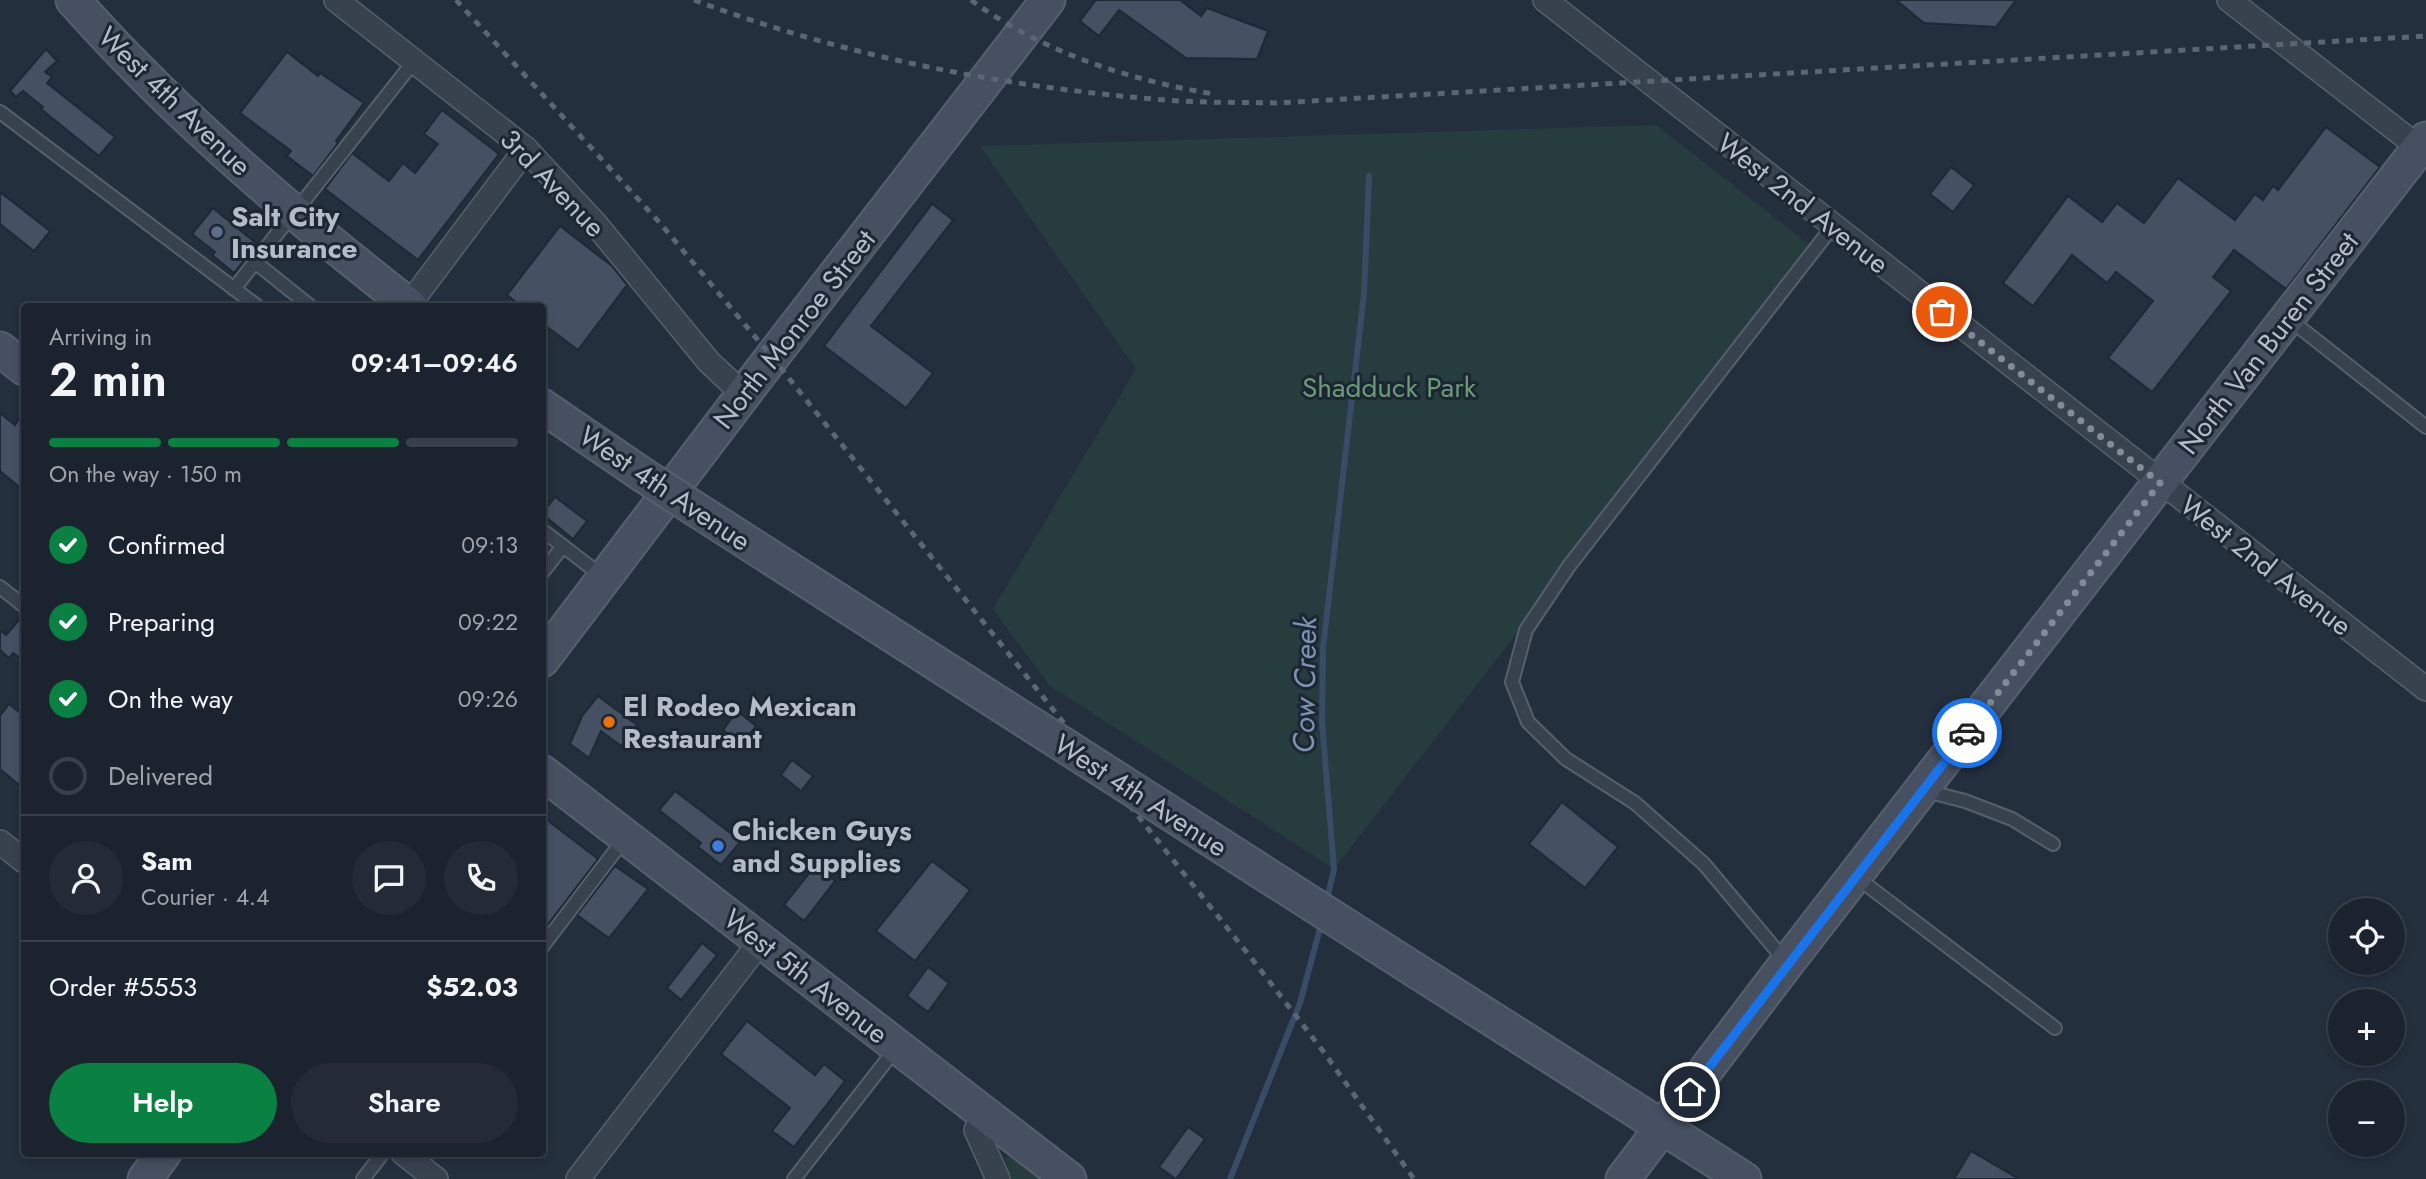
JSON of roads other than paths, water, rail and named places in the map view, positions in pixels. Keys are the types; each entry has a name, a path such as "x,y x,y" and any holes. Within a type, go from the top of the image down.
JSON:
{"street":[{"name":"West 4th Avenue","path":"73,0 116,49 294,212 405,303"},
{"name":"3rd Avenue","path":"336,0 526,149 594,222 709,362 743,394"},
{"name":"North Monroe Street","path":"546,655 743,394 1048,0"},
{"name":"West 2nd Avenue","path":"1545,0 2426,689"},
{"path":"2229,0 2424,147"},
{"name":"North Van Buren Street","path":"1623,1179 1787,963 2424,147"},
{"path":"411,303 526,149"},
{"path":"0,349 21,366"},
{"name":"West 4th Avenue","path":"546,409 700,512 1744,1179"},
{"name":"West 5th Avenue","path":"546,775 1069,1179"},
{"path":"0,842 21,859"},
{"path":"578,1179 761,941"},
{"path":"986,1116 976,1130 998,1179"},
{"path":"145,1179 161,1157"},
{"path":"408,1157 436,1179"}],"lane":[{"path":"234,289 415,60"},
{"path":"0,112 253,303"},
{"path":"1787,963 1704,864 1635,803 1566,760 1528,722 1512,682 1526,630 1569,566 1833,226"},
{"path":"255,262 306,303"},
{"path":"2288,318 2426,427"},
{"path":"546,533 605,579"},
{"path":"546,568 563,546"},
{"path":"0,587 21,604"},
{"path":"1922,790 1965,801 2012,819 2053,844"},
{"path":"546,942 625,837"},
{"path":"1855,876 2055,1028"},
{"path":"794,1179 897,1046"},
{"path":"363,1179 380,1157"}],"waterway":[{"name":"Cow Creek","path":"1327,900 1334,869 1322,722 1323,648 1364,294 1369,176"},
{"name":"Cow Creek","path":"1230,1179 1300,1003 1322,921"}],"railway":[{"path":"456,0 660,223 772,357 1256,964 1323,1051 1414,1179"},
{"path":"694,0 809,38 985,78 1105,94 1207,102 1277,103 2426,36"},
{"path":"971,0 1027,35 1087,61 1150,81 1214,94"}],"place":[{"name":"Salt City Insurance","path":"217,232"},
{"name":"El Rodeo Mexican Restaurant","path":"609,722"},
{"name":"Chicken Guys and Supplies","path":"718,846"}],"park label":[{"name":"Shadduck Park","path":"1389,387"}]}
